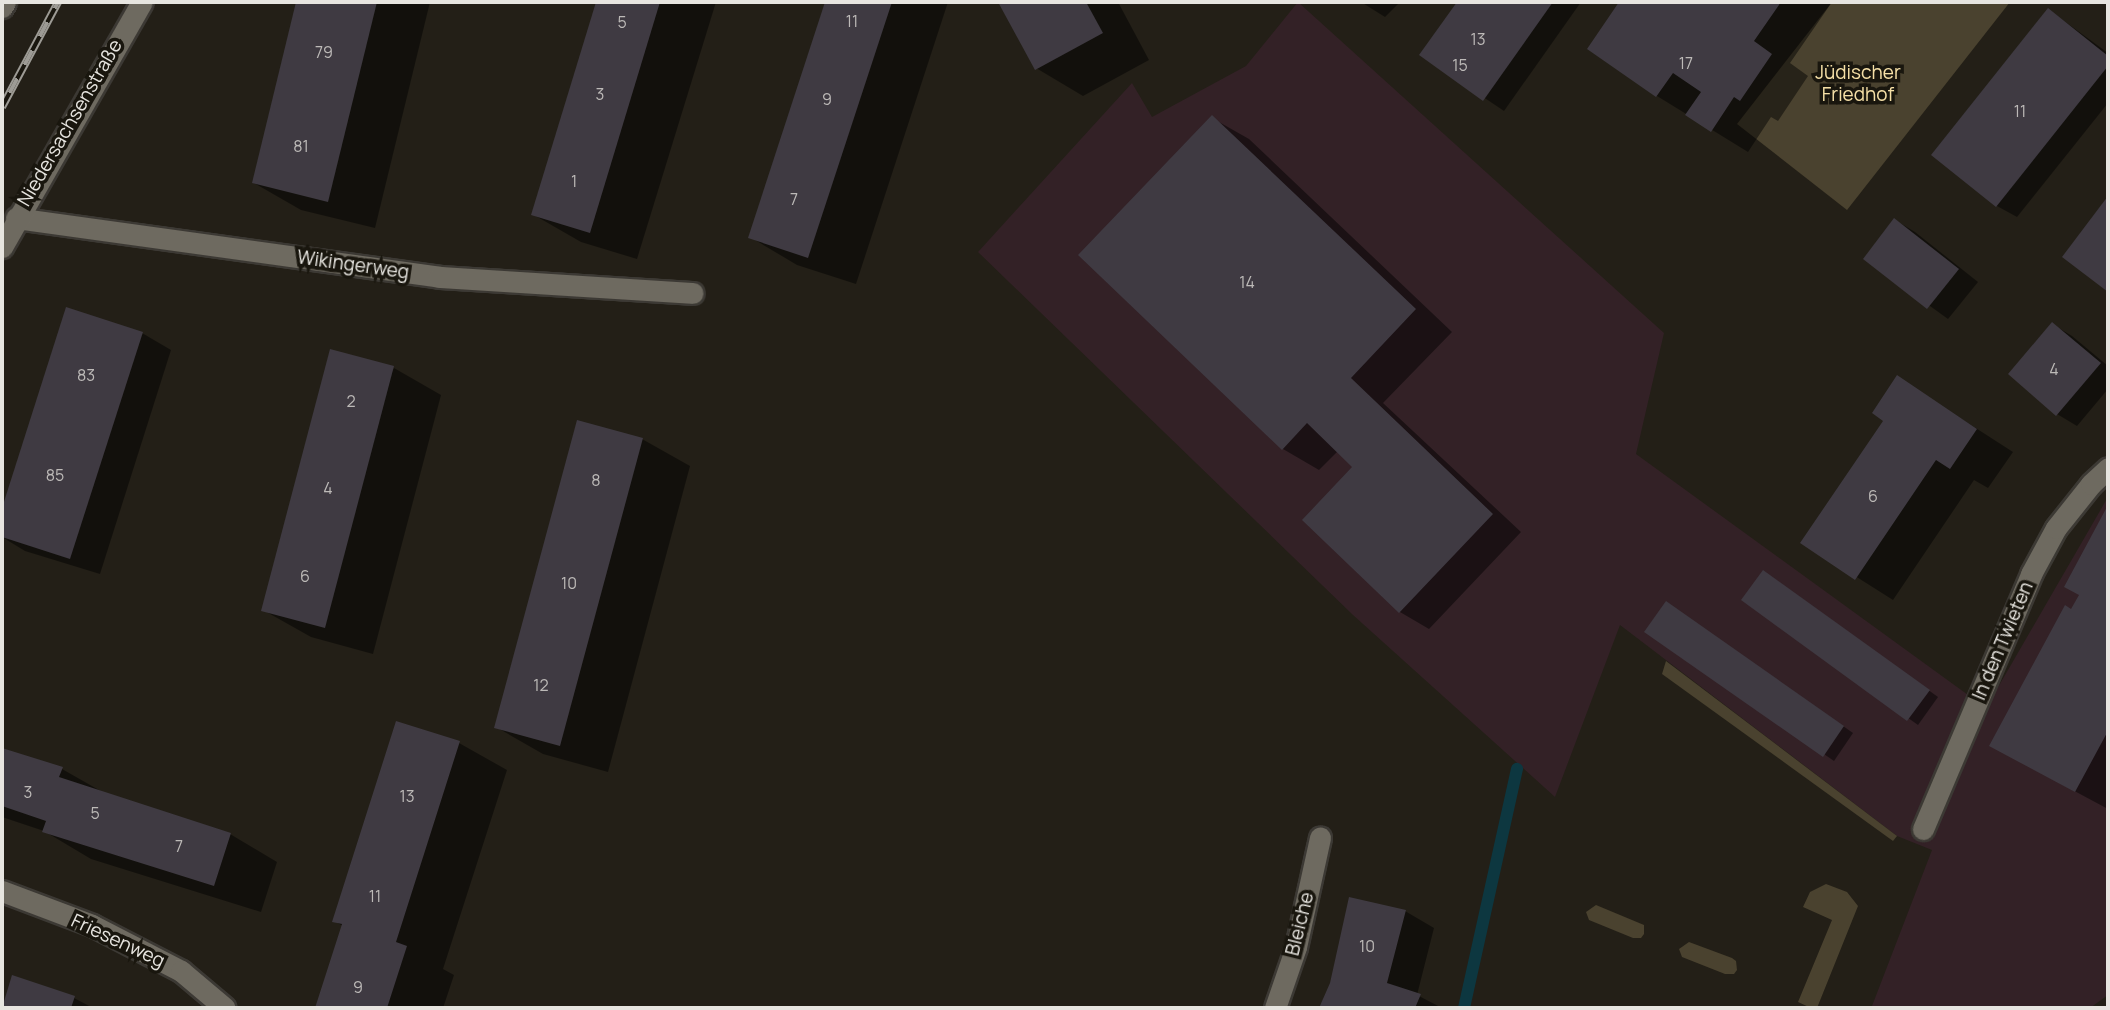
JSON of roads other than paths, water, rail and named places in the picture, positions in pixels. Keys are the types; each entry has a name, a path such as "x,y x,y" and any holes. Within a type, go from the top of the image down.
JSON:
{"street":[{"path":"2,7 5,2"},
{"name":"Niedersachsenstraße","path":"2,247 16,218 142,2"},
{"name":"Wikingerweg","path":"16,218 439,277 692,293"},
{"name":"In den Twieten","path":"1923,829 2031,574 2056,528 2091,484 2108,468"},
{"name":"Bleiche","path":"1275,1008 1296,947 1320,838"},
{"name":"Friesenweg","path":"2,891 92,925 181,971 225,1008"}],"waterway":[{"path":"1464,1008 1517,769"}],"railway":[{"path":"2,107 58,2"}],"park label":[{"name":"Jüdischer Friedhof","path":"1858,84"}]}
